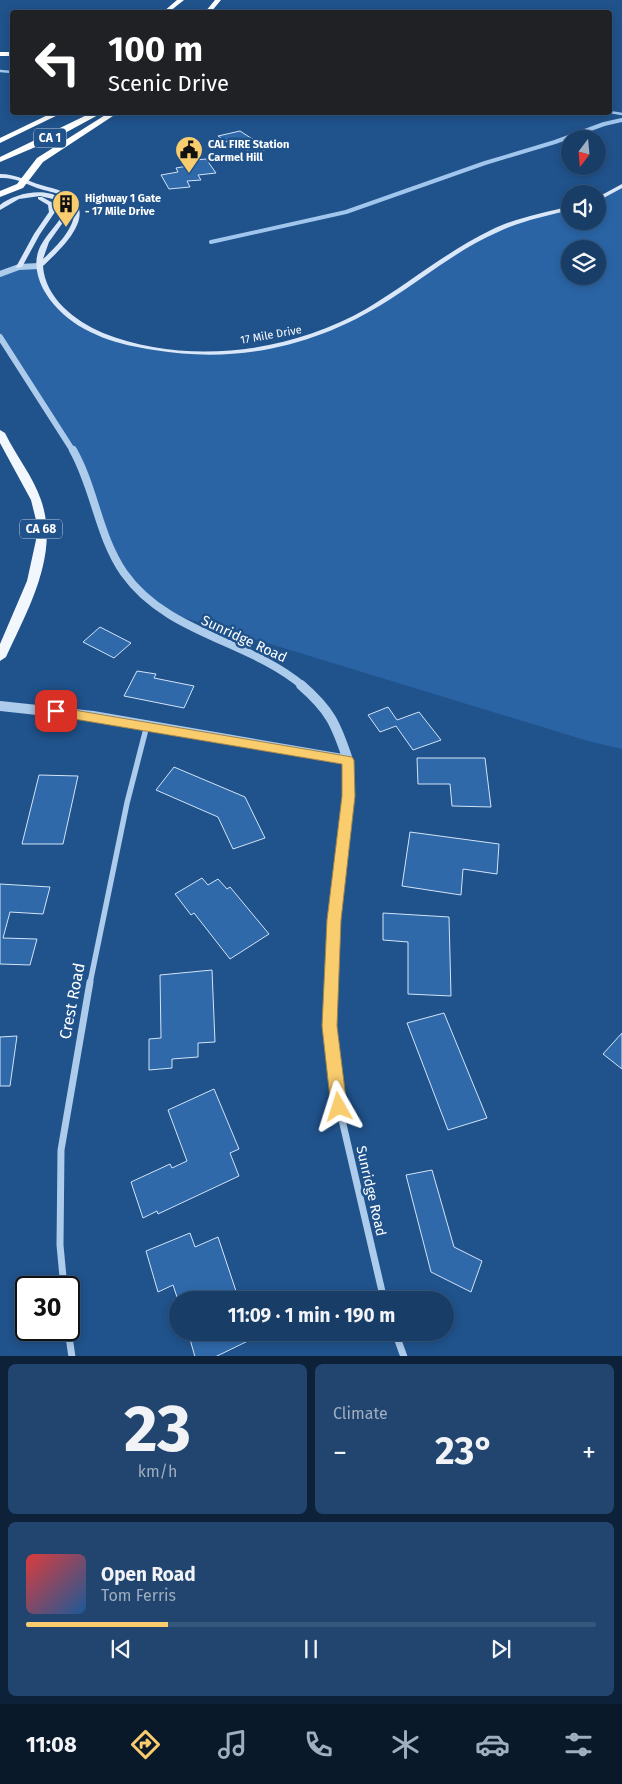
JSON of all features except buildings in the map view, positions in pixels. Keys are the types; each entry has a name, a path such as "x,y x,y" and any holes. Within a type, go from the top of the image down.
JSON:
{"highway":[{"path":"170,10 189,0"},
{"path":"210,10 218,0"},
{"path":"24,131 48,115"},
{"name":"CA 1","path":"0,141 55,115"},
{"name":"CA 1","path":"0,160 92,115"},
{"path":"0,194 19,186 40,160 111,115"}],"main road":[{"path":"0,176 13,176 25,180 68,197 75,204 78,212 75,225 68,236 39,266"},
{"path":"606,195 622,186"},
{"path":"0,208 17,196 30,194 51,196 62,202 66,209 64,218 41,252 39,266"},
{"path":"17,196 35,197 46,201 51,204 53,210 19,267"},
{"name":"17 Mile Drive","path":"39,266 51,297 61,309 71,318 104,335 122,342 170,350 225,352 255,350 301,341 325,332 351,320 494,232 561,211"},
{"name":"CA 68","path":"0,433 3,445 36,501 41,530 39,555 34,577 0,656"}],"street":[{"path":"0,274 19,267 39,266"},
{"name":"Sunridge Road","path":"0,337 82,467 107,544 130,582 150,602 175,619 208,637 282,670 307,688 319,700 337,727 346,748 349,796 334,920 330,1026 339,1107 382,1291"},
{"path":"0,706 36,709 147,725 348,760"},
{"name":"Crest Road","path":"63,1276 60,1245 62,1150 88,992 127,803 147,725"},
{"path":"70,1341 72,1356"},
{"path":"398,1341 404,1356"}],"shaded area":[{"path":"622,186 622,749 588,741 162,611 121,569 87,478 0,337 0,274 39,266 49,292 65,311 86,325 122,341 158,349 195,352 242,351 290,344 328,331 354,319 482,238 531,218 561,210 561,230 606,230 606,195"}],"waterway":[{"path":"0,71 10,72"},
{"path":"612,112 622,114"},
{"path":"211,242 346,212 485,163 555,142 604,124 622,120"}],"place":[{"name":"CAL FIRE Station Carmel Hill","path":"189,174"},
{"name":"Highway 1 Gate - 17 Mile Drive","path":"66,228"}],"route":[{"path":"56,711 348,760 349,796 334,920 330,1026 339,1107"}]}
